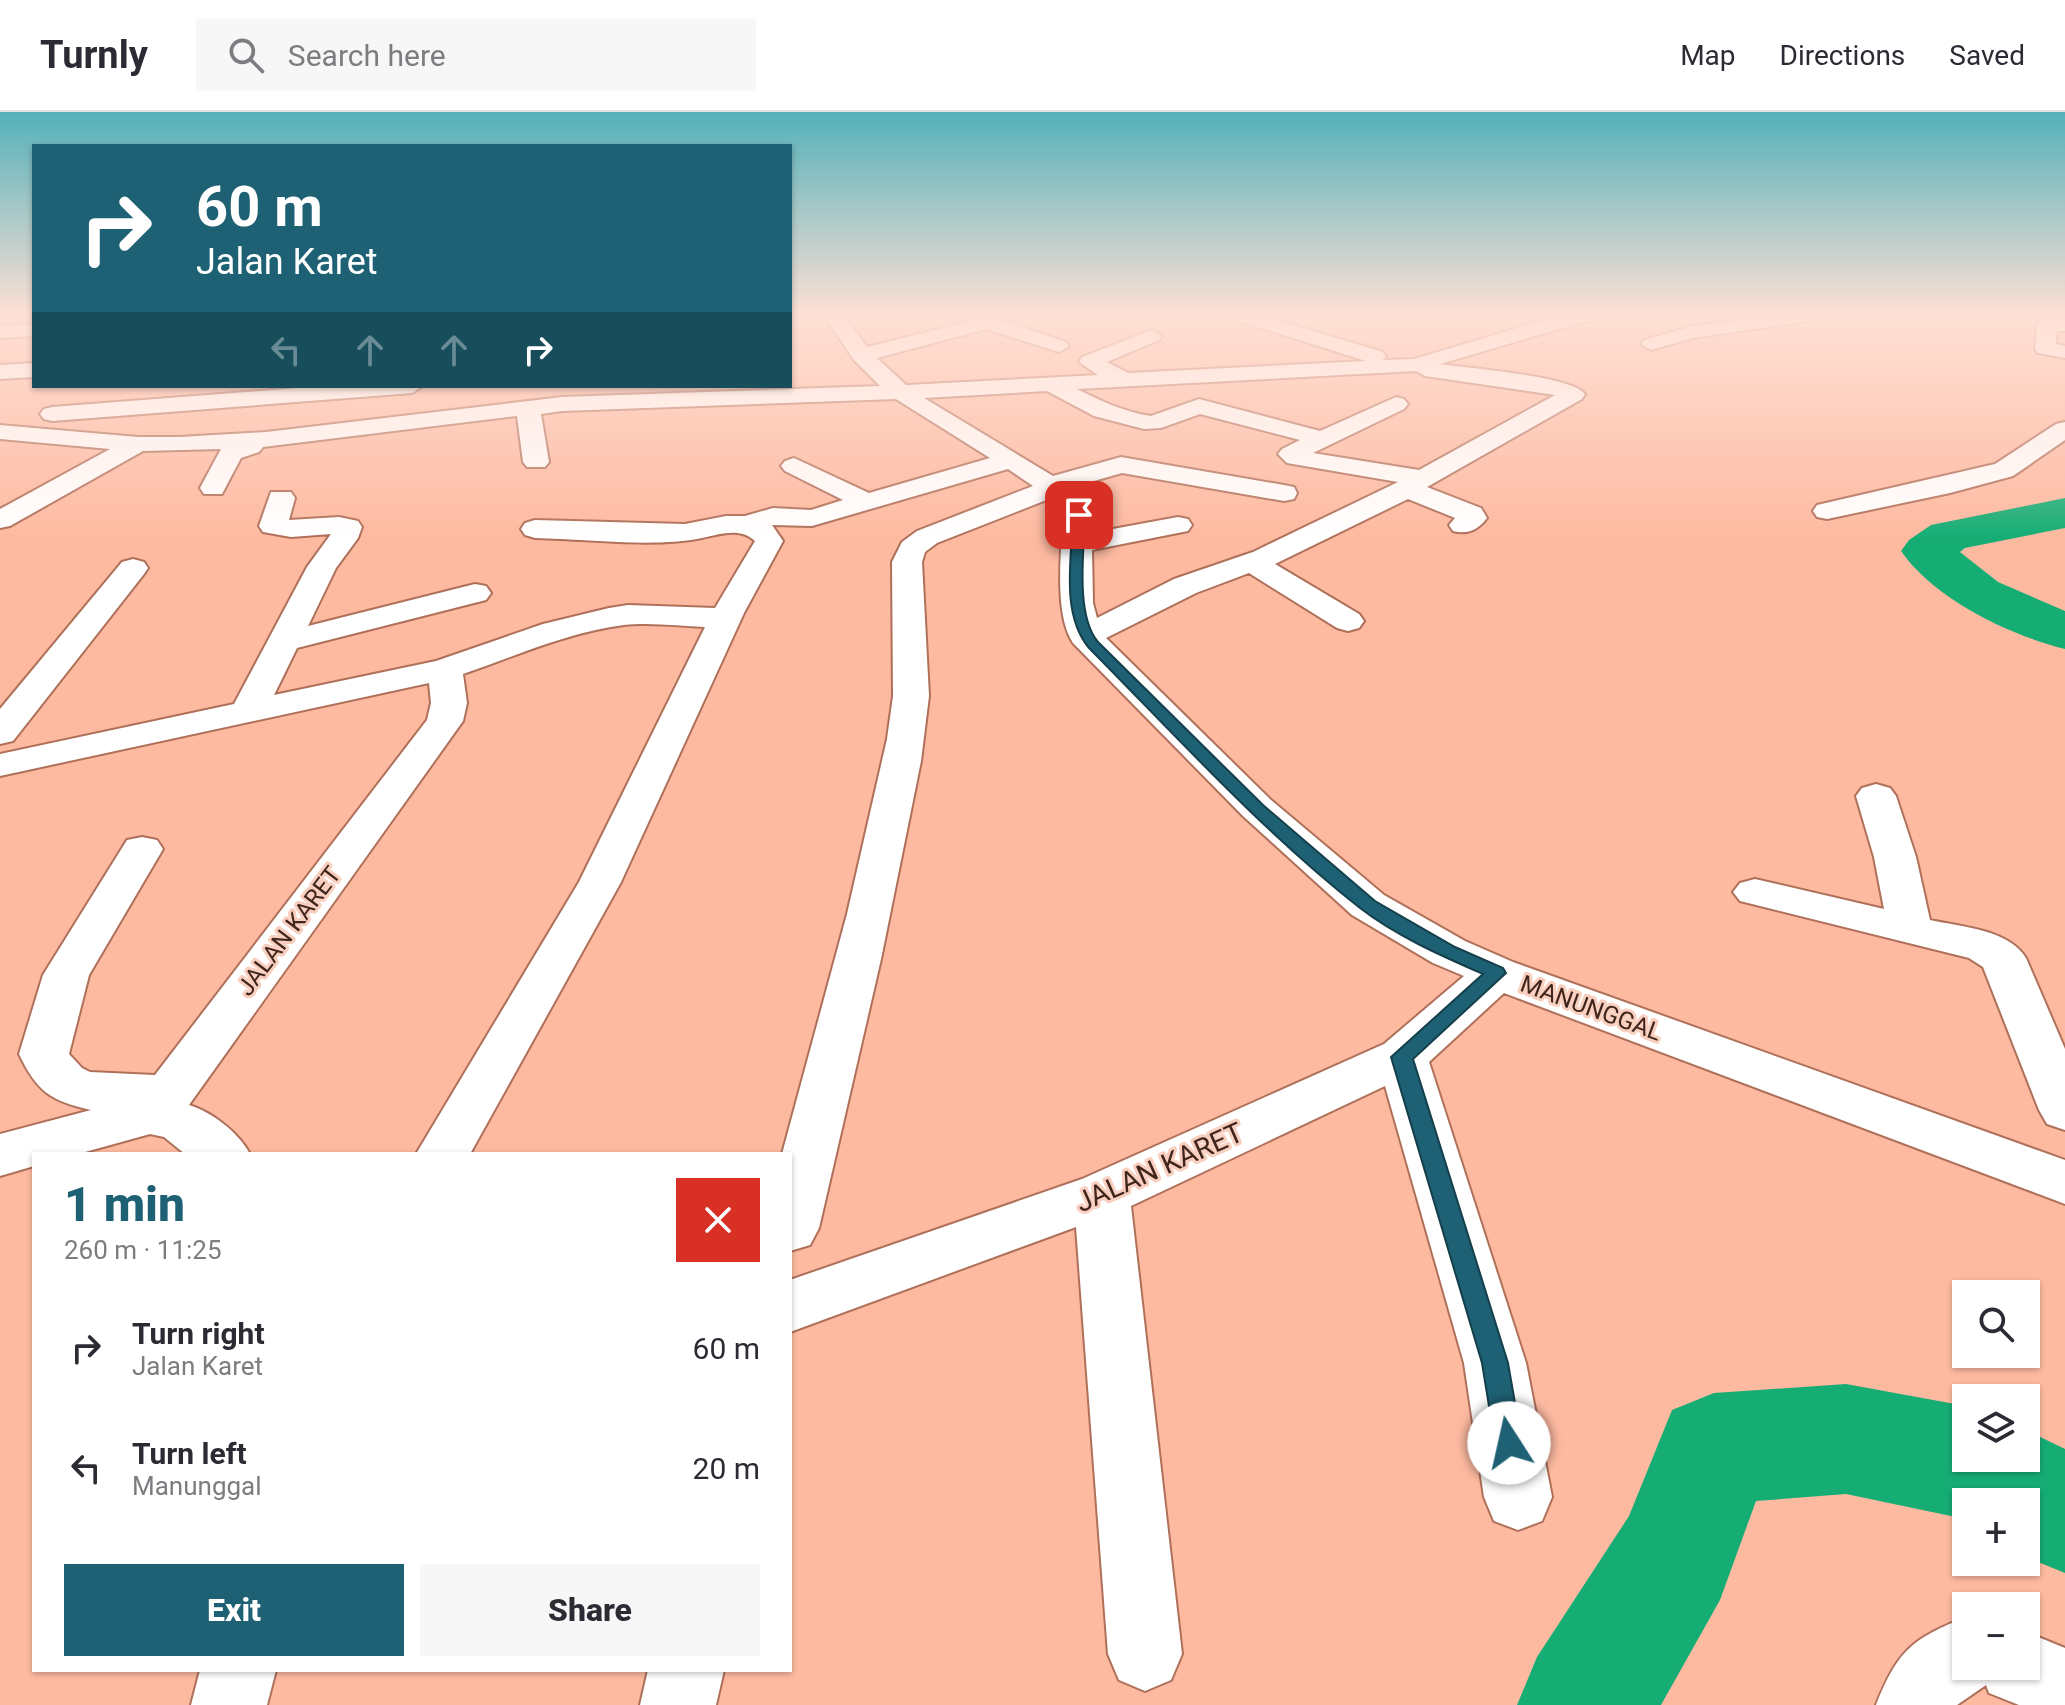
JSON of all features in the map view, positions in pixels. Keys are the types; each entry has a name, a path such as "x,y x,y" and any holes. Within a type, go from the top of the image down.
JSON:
{"street":[{"path":"0,418 382,388"},
{"path":"512,388 531,406 536,462"},
{"path":"897,388 1051,487 1077,510 1077,603 1085,636 1185,586 1251,562 1416,484 1574,393 1558,388"},
{"path":"0,445 12,433 138,444 254,440 531,406 1003,388"},
{"path":"1058,388 1102,411 1147,423 1199,406 1323,439"},
{"path":"1396,404 1291,456 1416,484 1471,514 1473,518 1463,525"},
{"path":"1827,511 1950,485 2004,470 2065,429"},
{"path":"213,488 231,453 250,447 254,440"},
{"path":"0,520 138,444"},
{"path":"535,529 685,533 726,524 747,524 773,516 812,518 1009,460"},
{"path":"792,1220 852,990 901,764 911,697 911,640 904,566 909,553 926,538 1051,487 1121,465 1284,493"},
{"path":"794,466 865,501"},
{"path":"248,711 322,567 344,538 348,527 273,526 281,498"},
{"path":"444,1152 600,882 727,618 769,541 765,533 747,524"},
{"path":"1078,544 1178,525"},
{"path":"1251,562 1348,621"},
{"path":"0,733 133,568"},
{"path":"282,642 475,593"},
{"path":"0,765 445,669 555,631 609,618 628,615 727,618"},
{"name":"MANUNGGAL","path":"1085,636 1257,808 1368,905 1449,952 1497,973 2065,1182"},
{"name":"JALAN KARET","path":"160,1104 445,721 449,703 445,669"},
{"path":"1876,796 1895,857 1910,930"},
{"path":"142,849 66,975 44,1054 55,1078 73,1087 160,1104 220,1152"},
{"path":"1755,892 1984,947 2003,958 2065,1110"},
{"name":"JALAN KARET","path":"792,1305 1102,1195 1402,1057 1497,973"},
{"path":"1402,1057 1495,1363 1518,1497"},
{"path":"0,1155 160,1104"},
{"path":"1102,1195 1145,1654"},
{"path":"1914,1705 1931,1677 1952,1663"},
{"path":"229,1705 237,1672"},
{"path":"678,1705 686,1672"},
{"path":"2040,1676 2065,1686"}],"waterway":[{"path":"2065,513 1949,536 1927,551 1979,594 2065,632"},
{"path":"1585,1705 1676,1556 1714,1449 1846,1439 1970,1463 2065,1513"}],"route":[{"path":"1079,515 1077,603 1085,636 1093,645 1257,808 1368,905 1409,931 1497,973 1402,1057 1495,1363 1509,1443"}]}
